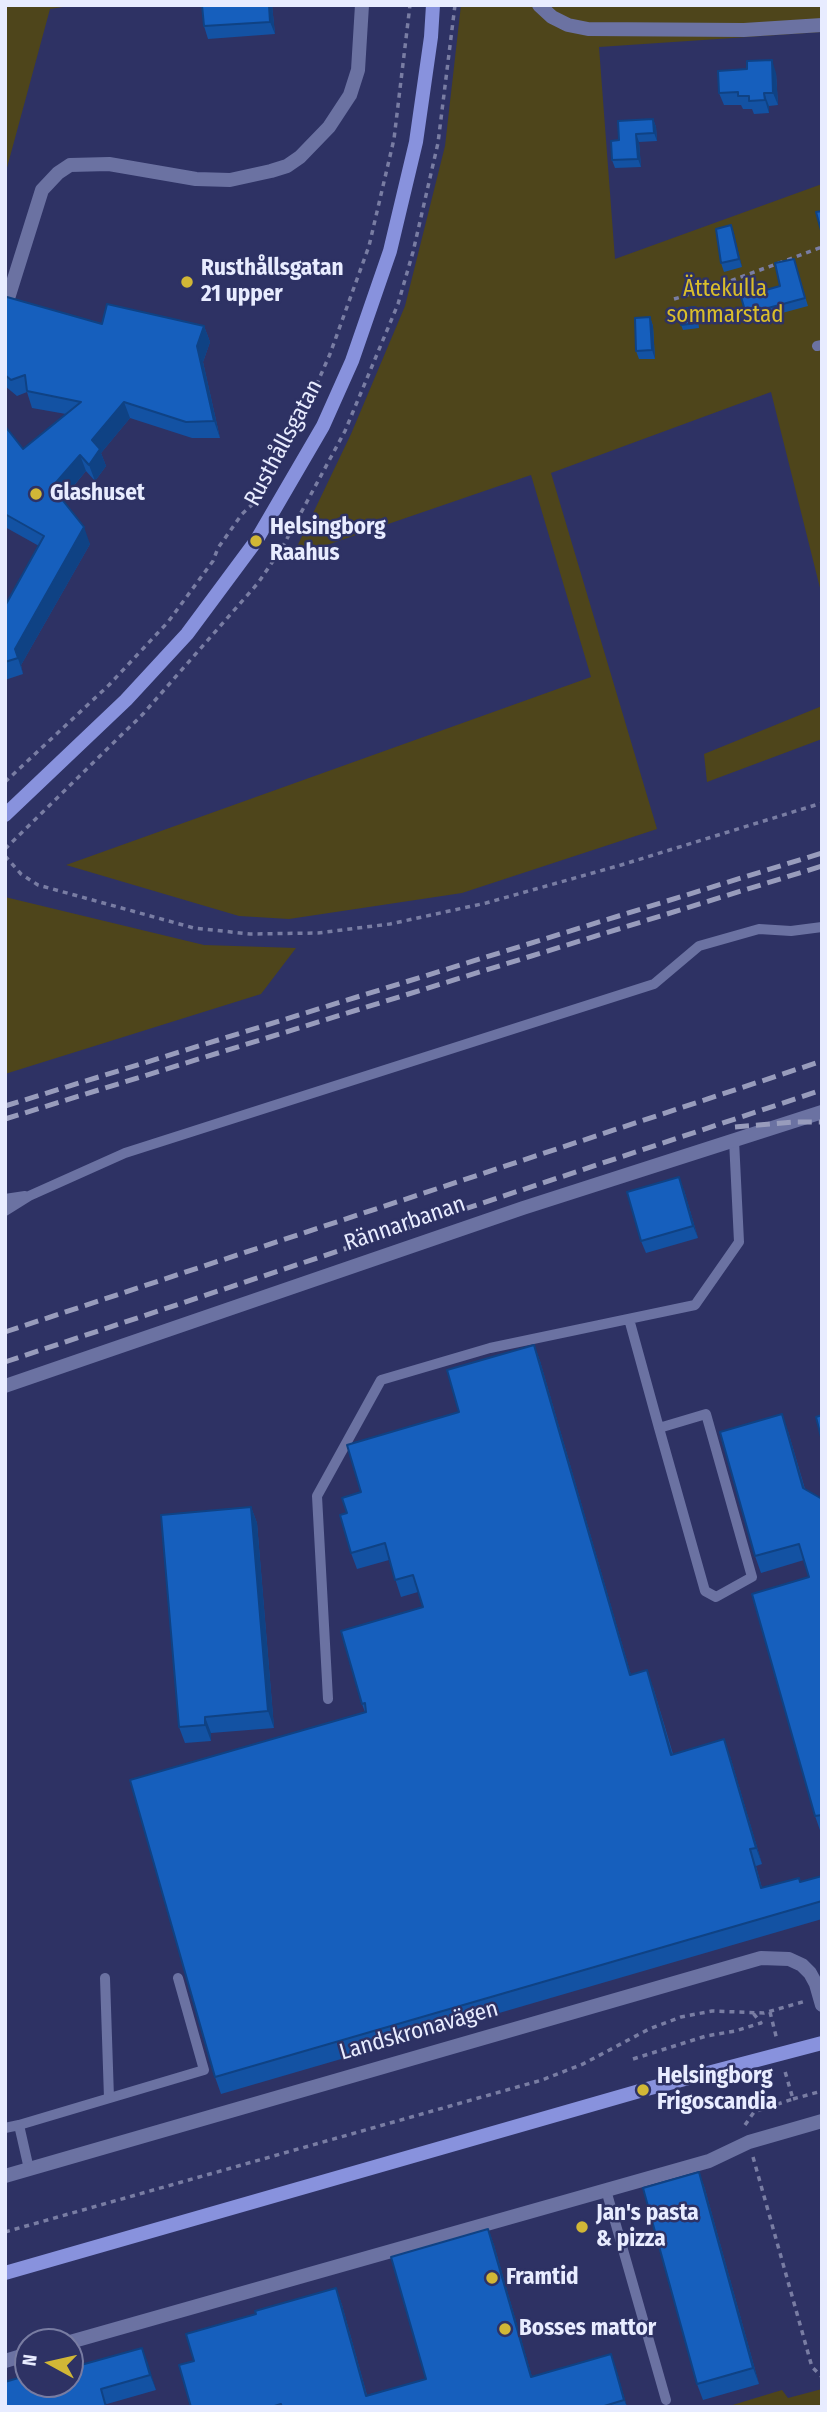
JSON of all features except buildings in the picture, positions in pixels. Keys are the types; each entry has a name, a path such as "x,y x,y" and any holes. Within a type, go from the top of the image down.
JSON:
{"main road":[{"name":"Rusthållsgatan","path":"5,815 126,700 187,634 256,541 323,426 352,361 390,251 416,142 433,5"},
{"path":"5,2273 630,2094 822,2043"}],"street":[{"path":"5,308 42,190 70,165 109,164 196,179 230,180 287,166 300,157 330,127 351,94 358,70 362,5"},
{"path":"539,5 552,17 568,25 588,29 744,30 822,25"},
{"name":"Rännarbanan","path":"5,1386 523,1208 822,1112"},
{"name":"Landskronavägen","path":"5,2176 761,1958 789,1959 802,1965 810,1973 821,2001"},
{"path":"84,2338 709,2161 748,2142 822,2121"}],"lane":[{"path":"5,1211 29,1196 125,1153 654,984 699,946 759,929 791,931 822,927"},
{"path":"328,1699 317,1496 381,1380 490,1348 695,1306 739,1242 734,1140"},
{"path":"5,1199 29,1196"},
{"path":"629,1319 659,1427 705,1591 716,1597 752,1577 706,1414 659,1427"},
{"path":"105,1978 109,2098"},
{"path":"5,2128 204,2070 178,1978"},
{"path":"19,2125 29,2169"},
{"path":"606,2190 666,2400"}],"path":[{"path":"5,782 108,685 168,622 213,561 218,548 242,514 266,486 301,420 330,354 369,246 394,139 410,5"},
{"path":"674,299 822,247"},
{"path":"5,856 21,874 38,885 194,928 250,934 318,933 390,924 486,903 822,803"},
{"path":"5,2232 542,2080 583,2064 649,2029 681,2017 712,2011 753,2013 821,2001"},
{"path":"770,2011 793,2099"},
{"path":"635,2058 706,2036 761,2024 753,2013"},
{"path":"822,2091 754,2112 745,2124 812,2367 822,2377"}],"green space":[{"path":"5,5 76,5 50,9 5,175"},
{"name":"Ättekulla sommarstad","path":"461,5 822,5 822,32 599,47 615,259 822,184 822,596 771,392 551,473 657,829 462,893 289,919 239,916 66,865 591,677 531,475 292,557 351,434 405,306 445,146"},
{"path":"822,706 822,739 707,782 704,754"},
{"path":"5,897 204,945 296,948 261,994 5,1074"},
{"path":"822,2389 822,2407 726,2407 782,2390 788,2398"}],"railway":[{"path":"5,1106 822,853"},
{"path":"5,1119 822,866"},
{"path":"5,1332 822,1061"},
{"path":"5,1362 822,1090"},
{"path":"735,1127 822,1122"}],"place":[{"name":"Rusthållsgatan 21 upper","path":"187,282"},
{"name":"Glashuset","path":"36,494"},
{"name":"Helsingborg Raahus","path":"256,541"},
{"name":"Helsingborg Frigoscandia","path":"643,2090"},
{"name":"Jan's pasta & pizza","path":"582,2227"},
{"name":"Framtid","path":"492,2278"},
{"name":"Bosses mattor","path":"505,2329"}]}
